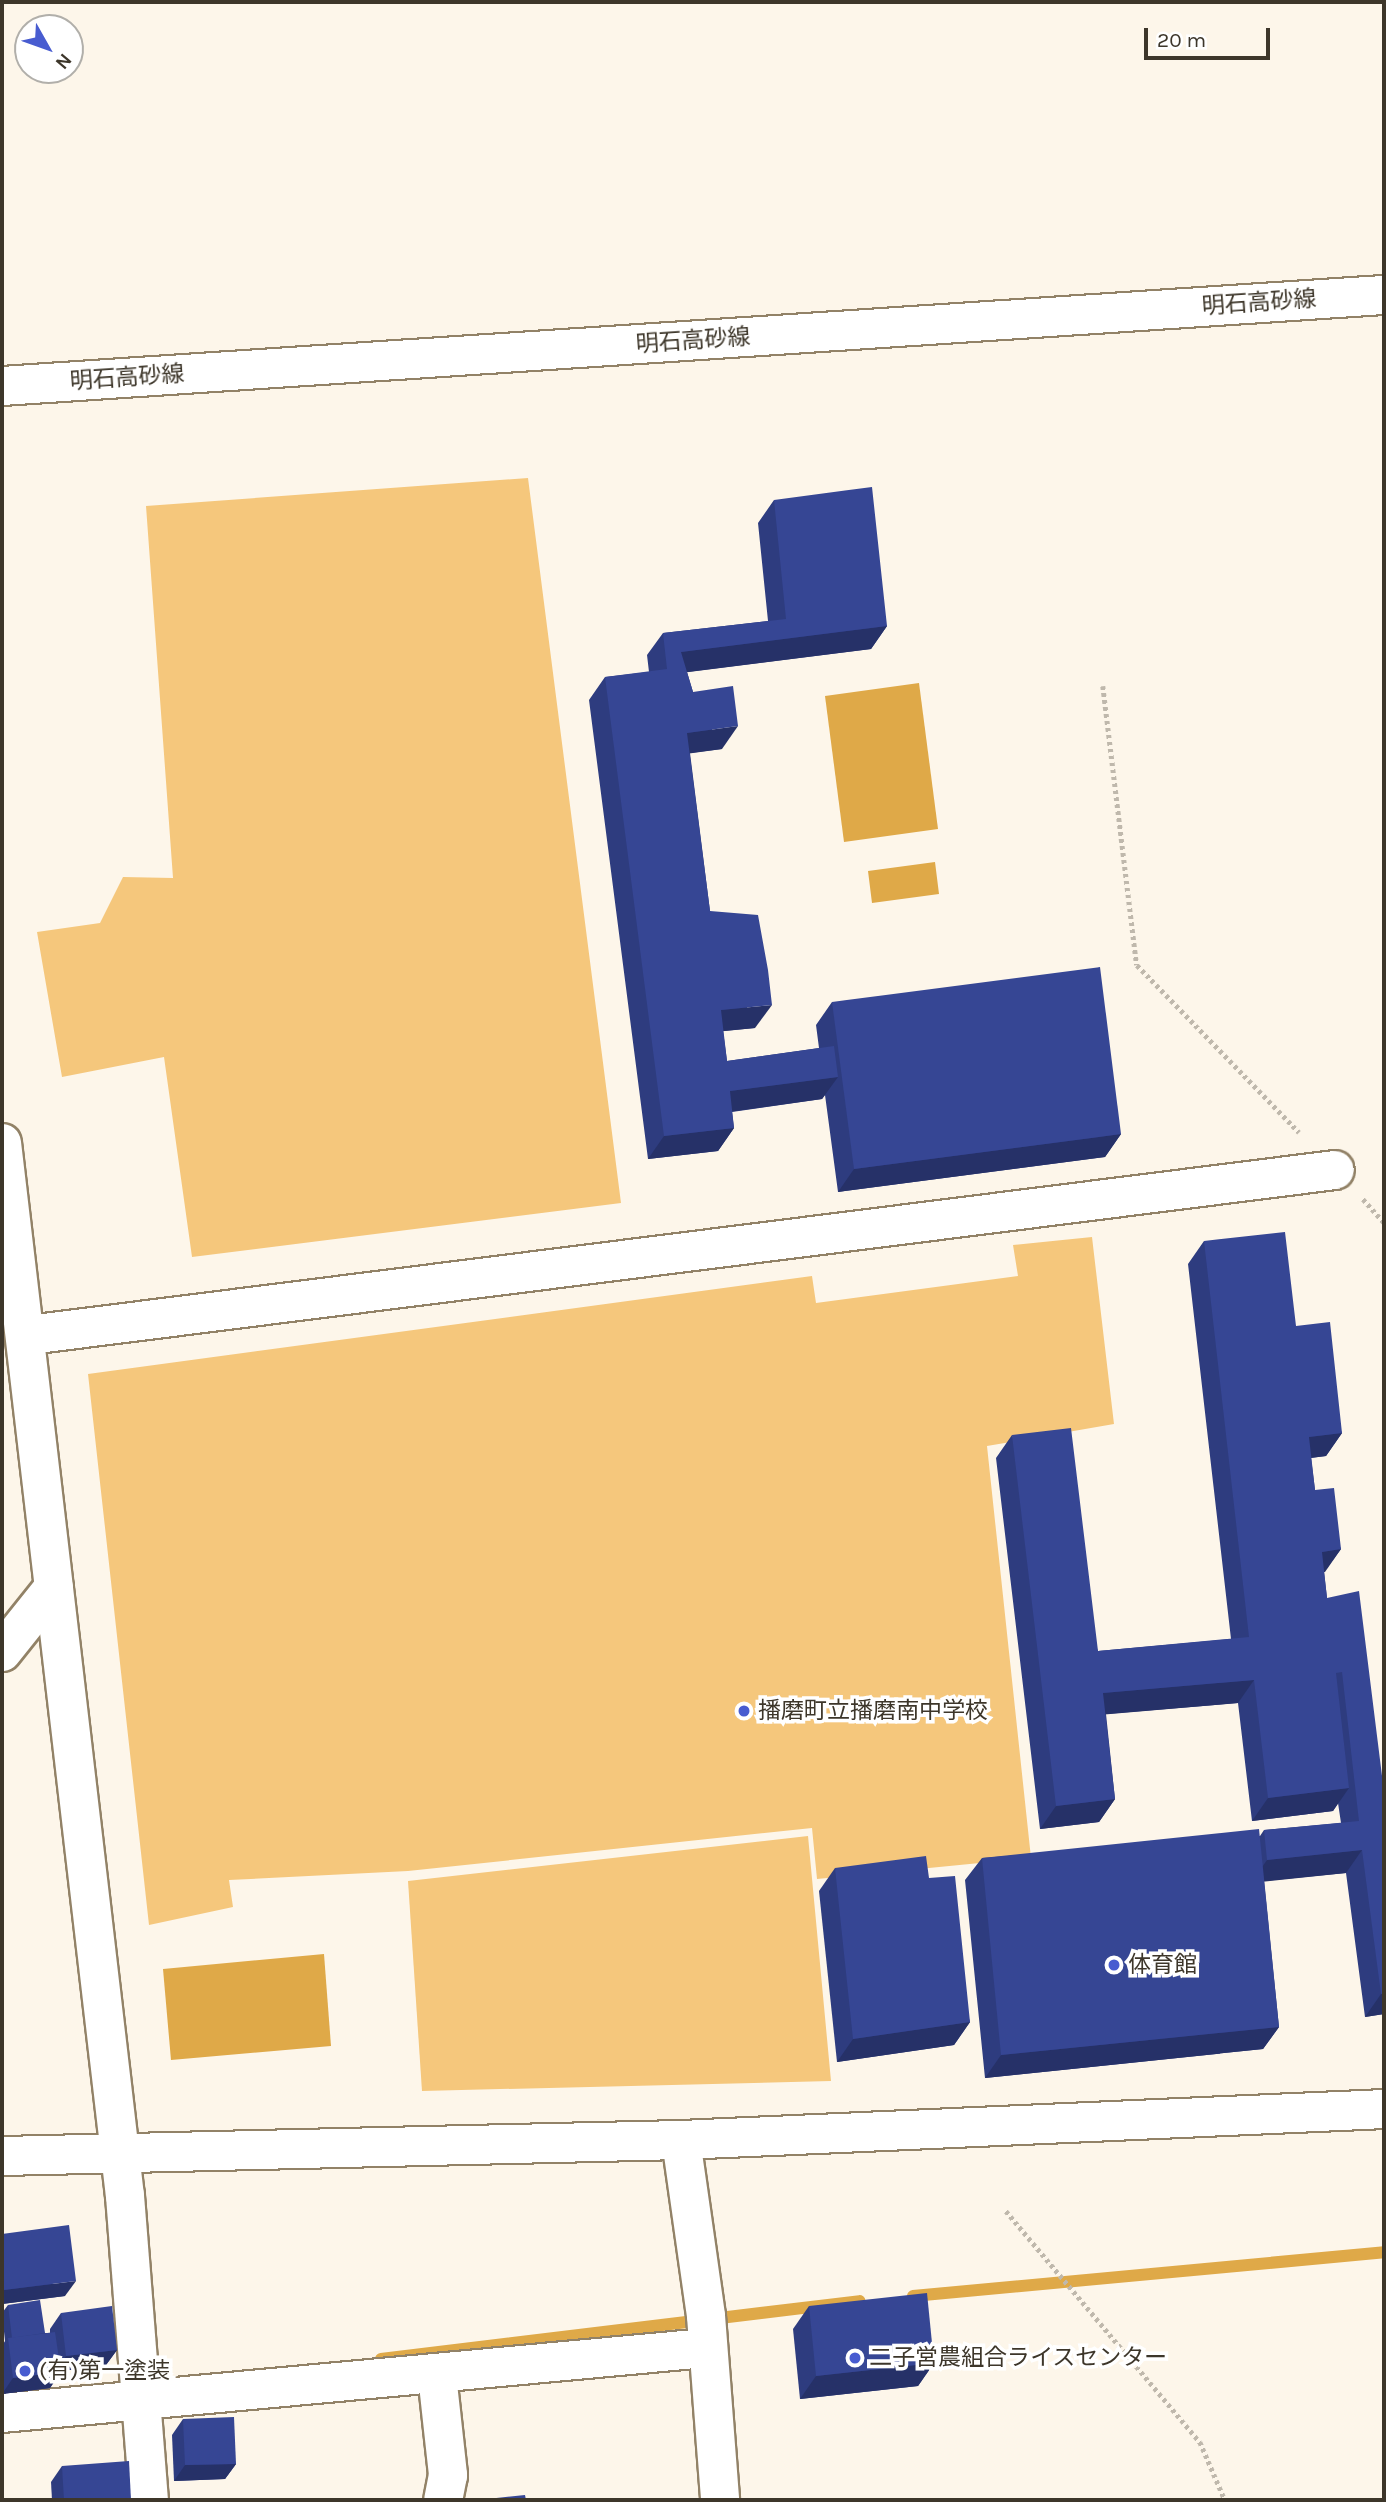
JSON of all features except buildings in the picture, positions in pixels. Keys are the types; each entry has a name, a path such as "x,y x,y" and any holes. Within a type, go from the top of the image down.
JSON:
{"street":[{"name":"明石高砂線","path":"2,386 1384,295"},
{"path":"2,1143 29,1335 116,2150 149,2500"},
{"path":"29,1335 1335,1170"},
{"path":"2,1651 54,1587"},
{"path":"2,2156 116,2150 681,2140 1384,2109"},
{"path":"681,2140 720,2500"},
{"path":"2,2413 437,2375 705,2348"},
{"path":"437,2375 449,2475 443,2500"}],"path":[{"path":"1103,686 1138,965 1335,1170"},
{"path":"1006,2211 1200,2442 1225,2500"}],"shaded area":[{"path":"528,478 621,1203 192,1257 164,1057 62,1077 37,932 100,923 123,877 173,878 146,506"},
{"path":"919,683 938,829 844,842 825,696"},
{"path":"935,862 939,894 872,903 868,871"},
{"path":"1092,1237 1114,1424 987,1446 1031,1858 817,1879 812,1828 408,1871 229,1880 233,1907 149,1925 88,1374 812,1276 816,1303 1018,1276 1013,1245"},
{"path":"808,1836 831,2081 422,2091 408,1881"},
{"path":"324,1954 331,2046 171,2060 163,1969"}],"waterway":[{"path":"913,2296 1384,2252"},
{"path":"381,2359 860,2301"}],"place":[{"name":"播磨町立播磨南中学校","path":"744,1711"},
{"name":"体育館","path":"1114,1965"},
{"name":"二子営農組合ライスセンター","path":"855,2358"},
{"name":"(有)第一塗装","path":"25,2371"}]}
